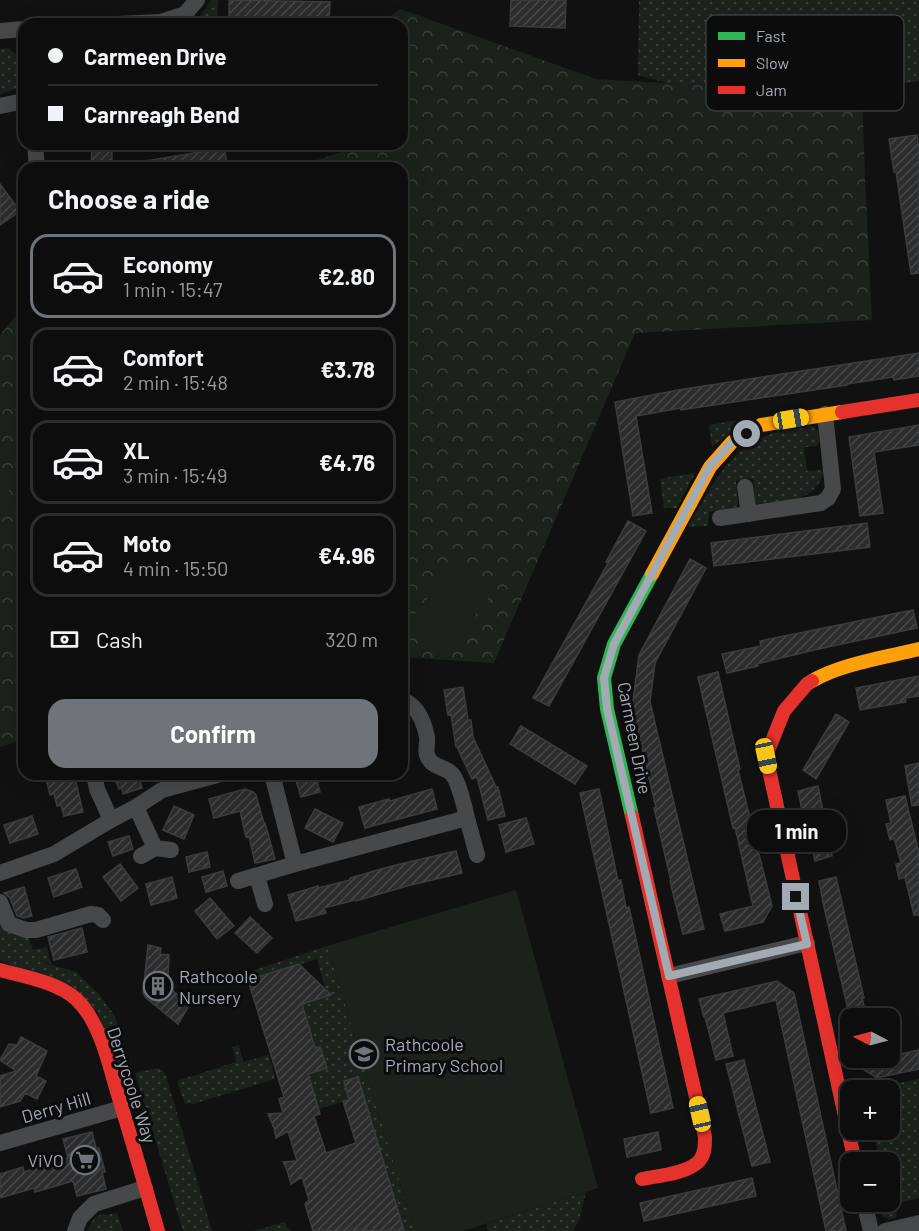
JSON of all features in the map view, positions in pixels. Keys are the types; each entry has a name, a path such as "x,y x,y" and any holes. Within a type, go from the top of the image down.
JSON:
{"street":[{"path":"174,18 185,14 197,0"},
{"path":"0,31 18,30"},
{"path":"0,106 18,102"},
{"name":"Carmeen Drive","path":"642,1179 692,1168 706,1149 669,976 607,709 604,678 614,644 710,466 732,442 761,425 774,422 919,400"},
{"path":"720,518 821,503 828,498 833,489 825,414"},
{"path":"745,487 749,514"},
{"path":"853,1152 766,756 783,711 807,684 823,674 841,668 919,649"},
{"path":"408,702 418,711 427,737 427,756 431,763 452,774 462,796 477,855"},
{"path":"95,780 111,820"},
{"path":"0,873 54,854 162,790 198,780"},
{"path":"274,780 295,864"},
{"path":"136,807 156,851"},
{"path":"238,881 467,818"},
{"path":"256,876 265,904"},
{"path":"0,902 9,924 26,930 36,930 91,914 98,915 103,920"},
{"path":"669,976 807,944"},
{"name":"Derrycoole Way","path":"0,970 62,991 76,999 88,1012 100,1038 158,1231"},
{"name":"Derry Hill","path":"0,1143 122,1108"},
{"path":"75,1231 80,1218 94,1204 146,1188"},
{"path":"866,1212 871,1231"},
{"path":"885,1231 919,1223"}],"green space":[{"path":"211,0 218,0 217,18 197,18"},
{"path":"639,0 919,0 919,81 904,83 904,15 706,15 706,85 667,83 638,75"},
{"path":"400,9 596,79 706,86 706,111 863,111 872,320 635,333 494,663 408,657 408,162 310,162 348,150 408,150 408,18 389,18"},
{"path":"8,48 17,55 18,88 0,95 0,49"},
{"path":"18,313 18,741 0,747 0,335"},
{"path":"743,419 744,423 712,447 709,425"},
{"path":"811,426 818,432 819,443 804,449 807,471 822,470 823,472 814,490 797,499 757,504 753,478 736,481 737,507 709,512 708,526 688,527 722,471 745,448 758,439 774,433"},
{"path":"0,463 13,504 0,509"},
{"path":"693,473 677,508 664,508 660,479"},
{"path":"460,559 496,589 441,656 408,628 408,622"},
{"path":"516,890 598,1188 463,1231 415,1231 327,946"},
{"path":"0,918 28,935 33,950 47,947 51,964 35,960 76,972 99,994 115,1016 131,1067 123,1069 117,1067 97,1011 0,960"},
{"path":"327,946 415,1231 404,1231 358,1077 344,1081 349,1100 318,1109 283,1073 314,1072 320,1070 319,1066 326,1064 320,1047 315,1048 302,1004 327,996 317,959 243,982 246,973"},
{"path":"239,1045 243,1062 269,1055 275,1079 193,1104 185,1104 177,1081 236,1062 232,1047"},
{"path":"158,1068 166,1076 212,1231 183,1231 135,1073"},
{"path":"919,1079 919,1198 900,1203 900,1152 878,1152 875,1140 900,1140 900,1083"},
{"path":"586,1192 579,1220 573,1231 488,1231 486,1224"},
{"path":"897,1212 896,1218 889,1219 880,1213"},
{"path":"117,1213 123,1231 87,1231 94,1218 102,1214"},
{"path":"285,1222 287,1228 292,1231 254,1231"}],"building":[{"path":"229,0 330,2 329,18 229,18"},
{"path":"511,0 566,0 565,28 510,26"},
{"path":"917,135 919,273 911,274 889,139"},
{"path":"92,150 112,150 112,162 91,162"},
{"path":"224,150 227,162 146,162"},
{"path":"0,184 18,208 18,212 0,225"},
{"path":"919,353 919,376 894,380 893,377 636,416 652,513 633,516 615,402 678,390"},
{"path":"919,425 919,445 874,452 883,513 860,516 849,437"},
{"path":"628,521 646,531 549,706 533,698 608,563 606,562"},
{"path":"867,523 870,547 714,566 711,543"},
{"path":"690,559 706,568 655,663 650,702 704,929 683,934 631,701 633,701 639,655"},
{"path":"913,610 917,628 814,650 727,673 722,654 761,646 760,641"},
{"path":"718,672 740,769 738,770 772,906 763,922 725,931 720,914 753,906 698,677"},
{"path":"919,676 919,696 905,698 906,702 860,710 856,688"},
{"path":"463,687 473,737 498,787 505,816 488,820 477,777 472,779 456,747 451,714 448,715 444,690"},
{"path":"836,714 849,722 816,779 803,770"},
{"path":"521,726 587,766 575,784 510,744"},
{"path":"919,763 919,805 912,806 905,766"},
{"path":"46,780 75,780 83,812 64,816 61,805 57,806 54,794 50,795"},
{"path":"115,780 140,780 142,788 123,794 122,788 119,789"},
{"path":"296,780 317,780 320,792 301,797"},
{"path":"818,786 832,856 815,861 798,791"},
{"path":"245,789 256,795 275,859 255,863 240,811 214,818 209,799"},
{"path":"432,789 437,809 365,828 359,807"},
{"path":"599,789 618,881 621,880 626,908 629,907 673,1108 651,1113 580,793"},
{"path":"905,796 919,853 919,915 914,915 905,877 899,879 896,864 901,863 894,838 890,840 886,824 891,823 886,800"},
{"path":"174,806 194,815 184,839 163,830"},
{"path":"315,809 343,823 333,842 305,828"},
{"path":"32,816 38,834 10,843 4,825"},
{"path":"526,818 534,844 506,852 499,825"},
{"path":"129,836 133,849 113,856 108,842"},
{"path":"456,851 462,873 324,908 326,913 296,921 288,895"},
{"path":"207,852 210,867 189,872 186,857"},
{"path":"120,864 138,888 121,901 103,877"},
{"path":"76,869 82,887 54,897 48,878"},
{"path":"223,871 227,886 206,892 202,877"},
{"path":"172,877 177,898 151,905 146,884"},
{"path":"836,877 864,1008 848,1008 819,881"},
{"path":"24,887 32,916 24,918 17,916 10,898 4,893"},
{"path":"210,898 234,926 217,939 195,911"},
{"path":"250,917 272,938 257,953 235,933"},
{"path":"82,928 87,952 54,960 48,937"},
{"name":"Rathcoole Nursery","path":"148,945 161,948 160,954 169,955 168,977 173,983 173,991 190,1004 178,1024 143,993"},
{"path":"299,964 331,995 302,1004 315,1048 320,1047 327,1068 308,1074 320,1114 314,1116 326,1153 356,1143 343,1101 349,1100 344,1081 358,1077 404,1231 313,1231 305,1204 309,1200 302,1177 291,1184 283,1162 297,1161 288,1131 276,1138 268,1114 283,1113 279,1099 284,1097 248,980"},
{"path":"777,981 794,993 840,1212 846,1231 826,1231 776,1000 723,1013 733,1056 716,1060 699,999"},
{"path":"21,1037 47,1051 36,1076 46,1081 37,1099 25,1093 20,1101 0,1107 0,1076 16,1071 0,1060 9,1044 17,1045"},
{"path":"919,1050 919,1069 877,1078 861,1068 900,1068 900,1054"},
{"path":"744,1060 770,1162 752,1166 726,1064"},
{"path":"92,1132 105,1172 102,1172 106,1189 77,1196 73,1181 35,1192 34,1188 0,1198 0,1174 23,1167 24,1172 68,1158 63,1139"},
{"path":"658,1132 661,1150 627,1157 624,1139"},
{"path":"752,1178 756,1196 644,1221 640,1203"}],"traffic: fast":[{"path":"632,816 607,709 604,678 614,644 652,574"}],"traffic: slow":[{"path":"652,574 710,467 732,442 761,425 842,412"},
{"path":"812,681 836,670 919,649"}],"traffic: jam":[{"path":"842,412 919,400"},
{"path":"812,681 784,711 766,756 853,1152"},
{"path":"632,816 705,1137 703,1155 695,1164 673,1173 642,1179"},
{"path":"0,970 60,988 76,999 91,1019 107,1057 158,1231"}],"place":[{"name":"Rathcoole Nursery","path":"158,986"},
{"name":"Rathcoole Primary School","path":"364,1054"},
{"name":"ViVO","path":"85,1160"}],"route":[{"path":"747,434 732,442 710,466 614,644 604,678 607,709 669,976 807,944 796,897"}]}
